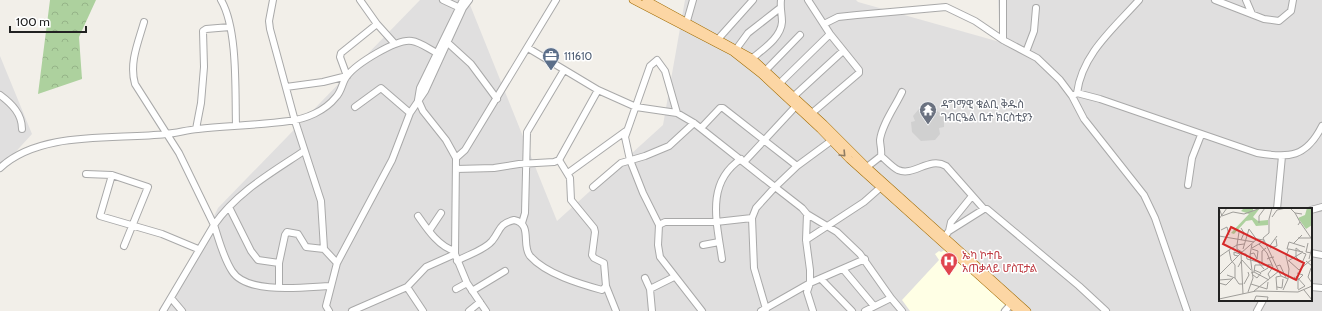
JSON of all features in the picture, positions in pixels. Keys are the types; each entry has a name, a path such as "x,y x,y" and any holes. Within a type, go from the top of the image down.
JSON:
{"main road":[{"path":"633,0 750,60 766,70 867,167 945,236 1013,302 1027,311"},
{"path":"646,0 737,48 866,175 945,236"},
{"path":"1013,302 1018,311"}],"street":[{"path":"221,0 227,11 230,27 235,81 236,126"},
{"path":"273,0 269,21 295,121 321,201 324,249 336,262"},
{"path":"360,0 377,24 395,44"},
{"path":"443,0 458,7"},
{"path":"327,310 330,286 336,262 392,160 410,113 425,91 448,43 458,15 458,7 463,0"},
{"path":"455,255 456,158 446,140 423,112 418,100 420,88 437,53 458,15 469,0"},
{"path":"456,158 465,150 556,0"},
{"path":"687,21 693,0"},
{"path":"719,38 753,0"},
{"path":"750,60 778,35 782,22 780,8 782,0"},
{"path":"808,0 830,34 858,68 858,73 812,113"},
{"path":"1003,0 1003,40"},
{"path":"1075,95 1080,78 1094,50 1139,0"},
{"path":"1215,0 1264,19 1279,21 1291,11 1293,0"},
{"path":"1246,0 1252,14"},
{"path":"824,24 838,18 856,15 946,7 974,21 1003,40 1026,52 1049,68 1075,95 1084,119 1124,167 1147,200 1187,311"},
{"path":"737,48 748,33 780,8"},
{"path":"1026,52 1033,36 1036,8"},
{"path":"144,22 132,72 139,90 179,154 214,225 228,262 237,277 251,285 279,287 330,286"},
{"path":"0,168 7,162 27,151 76,138 166,134 196,129 295,121 303,119 329,104 339,94 347,76 340,57 341,53 377,24"},
{"path":"196,129 201,103 204,67 203,31 206,29 230,27"},
{"path":"780,83 830,34"},
{"path":"766,70 800,35"},
{"path":"286,87 322,82 347,76 382,49 395,44 414,41 437,53"},
{"path":"448,43 471,64 497,99"},
{"path":"528,48 598,90 636,107 677,113 702,127 802,208 807,214 837,232 865,260 891,298 902,311"},
{"path":"794,96 843,51"},
{"path":"677,113 665,72 656,60 650,66 625,137 630,160 643,193 659,225 658,251 674,277 702,311"},
{"path":"564,70 527,132 525,164 525,213 522,223 526,233 530,256 553,272 575,283 602,290 606,286"},
{"path":"355,107 381,88 410,113"},
{"path":"456,169 494,168 554,162 559,160 598,90"},
{"path":"867,167 881,156 882,150 880,141 884,127 902,92"},
{"path":"0,95 19,115 22,121 22,129"},
{"path":"1075,95 1114,103 1201,135 1257,153 1282,156 1302,150 1320,135 1322,126"},
{"path":"722,259 716,222 716,206 722,176 731,166 743,160 796,106"},
{"path":"702,127 720,108 723,108 797,166"},
{"path":"593,188 614,168 630,160 645,156 669,146 694,123"},
{"path":"568,173 626,131"},
{"path":"1188,185 1192,158 1201,135"},
{"path":"831,141 797,166 775,187 756,208 752,218 754,268 764,310 810,283 865,260"},
{"path":"163,311 198,249 214,225 229,207 247,189 304,151"},
{"path":"881,156 898,170 907,171 931,162 941,163 946,166 984,209 992,213 1106,311"},
{"path":"1277,208 1282,156"},
{"path":"559,160 568,173 571,200 595,232 592,255 594,258 604,263 606,286 616,311"},
{"path":"86,174 112,175 148,188 124,246"},
{"path":"112,175 100,216 162,234 198,249"},
{"path":"806,240 864,202 881,187"},
{"path":"945,236 951,222 972,196"},
{"path":"229,207 251,251 258,260 279,263"},
{"path":"1312,210 1322,207"},
{"path":"945,236 984,209"},
{"path":"429,231 441,213"},
{"path":"807,214 806,240 810,283 807,292 813,311"},
{"path":"418,216 429,231 455,255 467,283 486,311"},
{"path":"659,225 666,222 716,222 752,218"},
{"path":"352,311 407,287 426,267 455,255 487,245 492,241 500,227 504,224 514,220 522,223"},
{"path":"279,287 279,263 287,232 298,234 306,247 324,249"},
{"path":"703,244 719,242"},
{"path":"1312,253 1322,255"},
{"path":"843,269 874,306"},
{"path":"472,292 505,271"},
{"path":"650,289 674,277"},
{"path":"645,278 650,289 652,311"},
{"path":"821,278 852,311"},
{"path":"456,289 467,283"},
{"path":"407,287 423,311"},
{"path":"1312,287 1322,288"},
{"path":"171,298 182,311"},
{"path":"865,311 891,298"},
{"path":"1257,311 1262,301"},
{"path":"469,311 480,302"},
{"path":"1005,311 1013,302"}],"shaded area":[{"path":"420,0 468,0 557,221 663,125 685,0 856,0 858,2 1000,42 998,0 1322,0 1322,311 158,311 198,249 218,208"},
{"path":"0,56 32,134 0,169"},
{"name":"ዳግማዊ ቁልቢ ቅዱስ ገብርዔል ቤተ ክርስቲያን","path":"932,106 944,117 944,127 939,128 940,134 935,140 921,141 912,132 911,122 915,121 913,116 919,109"},
{"name":"ኤካ ኮተቤ አጠቃላይ ሆስፒታል","path":"945,250 1006,304 1000,311 910,311 902,300 939,260 935,254 939,251 941,252"}],"green space":[{"path":"50,0 96,0 79,37 82,79 38,94"}],"place":[{"name":"111610","path":"551,71"},
{"name":"ዳግማዊ ቁልቢ ቅዱስ ገብርዔል ቤተ ክርስቲያን","path":"928,125"},
{"name":"ኤካ ኮተቤ አጠቃላይ ሆስፒታል","path":"949,276"}]}
